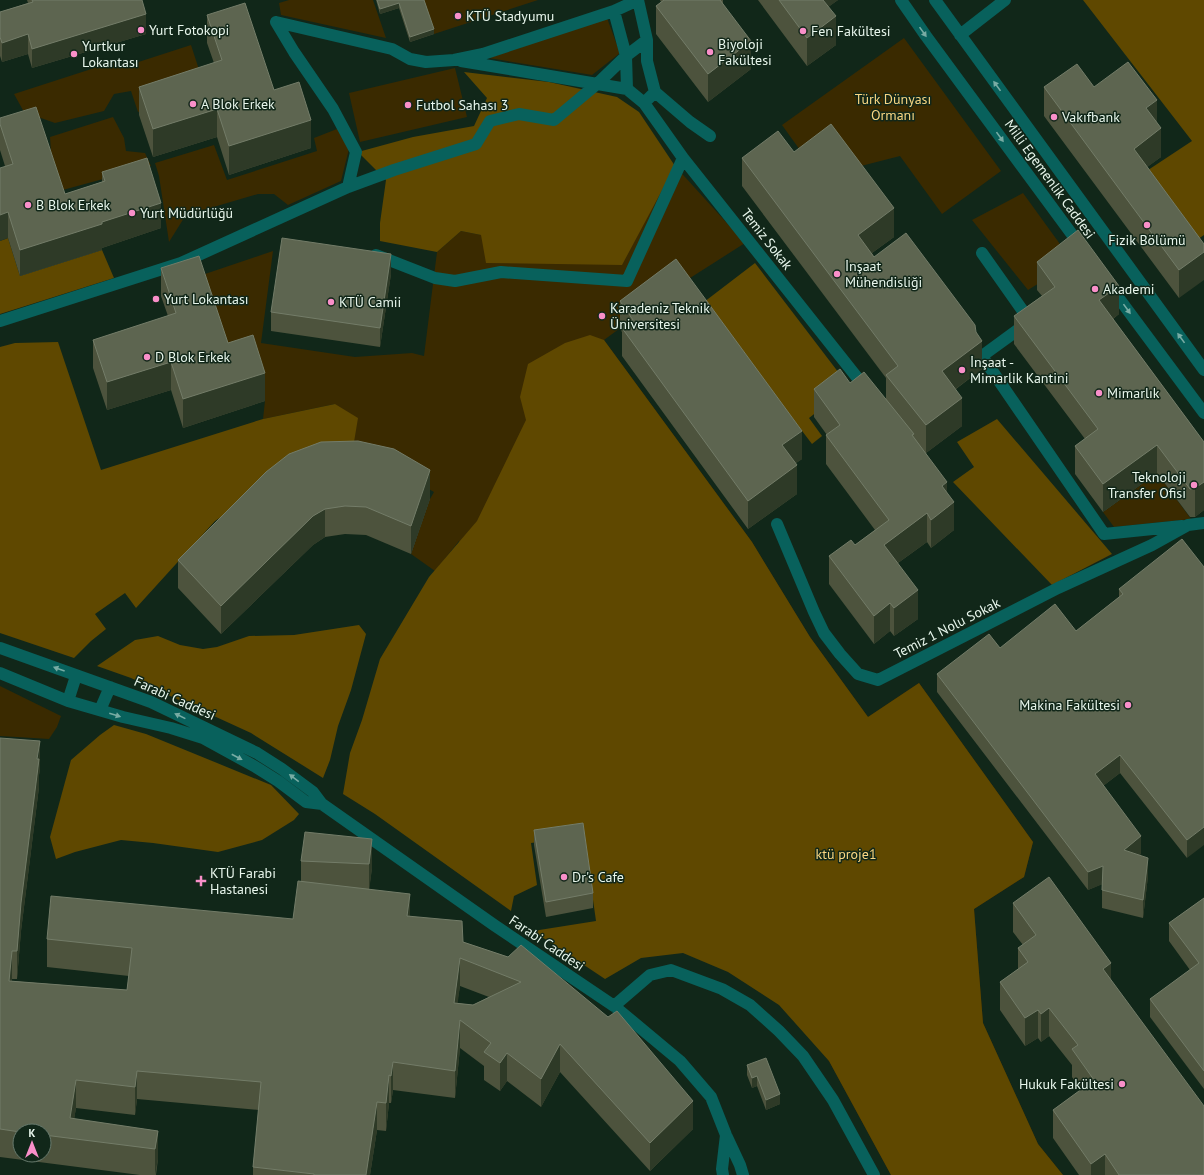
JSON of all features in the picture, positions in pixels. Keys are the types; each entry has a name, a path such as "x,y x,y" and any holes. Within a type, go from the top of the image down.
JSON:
{"street":[{"path":"348,187 356,152 333,109 294,52 276,22 392,48 410,59 426,62 454,60 483,54 614,11 638,0 647,40 647,61 655,92 690,122 710,136"},
{"name":"Milli Egemenlik Caddesi","path":"901,0 1087,255"},
{"name":"Milli Egemenlik Caddesi","path":"935,0 1204,370"},
{"path":"960,35 1005,0"},
{"path":"454,60 627,90 626,56 614,11"},
{"path":"0,321 181,263 348,187 394,170 476,144 490,121 519,114 554,120 597,84 626,56 647,40"},
{"name":"Temiz Sokak","path":"627,90 644,103 683,158 874,399"},
{"path":"644,103 655,92"},
{"path":"372,254 435,278 455,281 501,272 627,281 683,158"},
{"path":"982,253 1030,321 982,356 1104,534 1188,525"},
{"path":"1101,274 1204,413"},
{"name":"Temiz 1 Nolu Sokak","path":"777,524 824,633 858,674 878,680 1058,588 1152,545 1188,525 1204,523"},
{"name":"Farabi Caddesi","path":"0,648 151,702 257,753 282,769 312,792 322,804 494,925 614,1006 680,1061 711,1097 743,1175"},
{"name":"Farabi Caddesi","path":"0,673 68,700 123,717 172,728 203,738 254,766 278,781 306,802 322,804"},
{"path":"68,700 76,676"},
{"path":"100,710 110,687"},
{"path":"614,1006 650,975 671,970 722,989 750,1005 779,1031 803,1056 833,1100 874,1175"},
{"name":"Farabi Caddesi","path":"723,1175 722,1169 726,1136"}],"green space":[{"path":"289,0 373,0 386,38 281,15 279,3"},
{"name":"KTÜ Stadyumu","path":"422,0 538,0 434,34"},
{"path":"1083,0 1204,0 1204,235 1188,246 1139,176 1192,141"},
{"path":"607,18 620,53 592,75 489,58"},
{"name":"Türk Dünyası Ormanı","path":"904,38 1001,171 942,214 900,156 861,166 810,164 782,125"},
{"path":"191,45 206,91 138,112 131,91 114,94 104,111 55,123 24,112 14,94 113,62 123,67"},
{"name":"Futbol Sahası 3","path":"455,68 467,117 360,142 349,93"},
{"path":"464,72 549,82 617,97 639,112 675,166 622,265 486,263 481,235 461,231 437,252 380,241 380,223 386,180 358,152 413,137 474,126 487,98"},
{"path":"113,117 124,138 126,151 145,153 151,166 59,191 52,167 50,137"},
{"path":"337,129 349,149 341,181 288,205 274,194 258,194 200,211 184,218 169,242 159,176 155,163 214,145 227,180 317,151 314,138"},
{"name":"ktü proje1","path":"675,166 745,243 676,287 604,340 752,542 810,637 868,717 919,683 1033,842 1024,877 974,909 983,1023 1038,1144 1063,1175 891,1175 829,1061 459,541 435,571 411,554 430,499 434,492 397,471 362,460 335,404 263,419 265,401 233,370 202,275 273,251 261,343 355,357 412,353 424,356 437,252 461,231 481,235"},
{"path":"1023,193 1073,262 1028,290 972,220"},
{"path":"8,238 20,276 102,250 114,278 0,314 0,241"},
{"path":"755,263 858,398 840,394 809,418 822,436 812,444 704,302"},
{"name":"ktü proje1","path":"590,335 604,340 752,542 810,637 868,717 919,683 1033,842 1024,877 974,909 983,1023 1038,1144 1063,1175 891,1175 829,1061 779,1005 728,972 683,953 641,958 605,979 533,931 596,921 584,836 531,843 537,885 514,896 511,911 375,814 343,794 350,753 362,720 380,659 429,577 477,521 526,420 520,397 528,364 565,343"},
{"path":"58,342 101,470 263,419 335,404 358,418 354,442 277,479 215,521 136,608 125,593 95,614 106,629 74,658 0,633 0,347 15,343"},
{"path":"997,419 1112,554 1052,585 953,482 974,467 957,442"},
{"path":"1121,424 1191,519 1114,527 1103,512 1141,485"},
{"path":"359,625 366,634 351,690 338,726 330,760 323,778 251,733 131,678 97,666 135,640 158,636 180,645 203,649 217,647 249,636 294,635"},
{"path":"0,686 61,716 57,727 49,739 0,736"},
{"path":"114,725 146,734 271,785 299,814 294,820 262,840 218,852 121,840 75,852 56,859 50,837 71,760"}],"building":[{"path":"32,0 142,0 146,14 32,49 28,34 2,43 0,37 0,12 33,2"},
{"path":"377,0 424,0 434,29 410,37 399,3 380,9"},
{"path":"664,0 720,0 751,41 708,74 656,6"},
{"path":"779,0 823,0 836,16 807,38"},
{"path":"245,3 274,90 299,82 311,120 229,146 217,109 153,129 139,87 222,60 207,15"},
{"path":"1128,62 1157,100 1146,108 1161,128 1134,149 1204,244 1204,252 1179,270 1044,87 1077,64 1094,87"},
{"path":"36,107 65,194 105,181 102,172 147,158 161,203 102,222 102,224 20,250 8,212 0,215 0,168 13,164 0,124 0,118"},
{"name":"İnşaat Mühendisliği","path":"831,124 894,208 858,235 874,257 906,233 975,325 976,332 982,341 942,371 962,398 926,425 886,375 898,366 742,158 778,131 794,152"},
{"name":"Mimarlık","path":"1078,230 1119,286 1099,300 1204,442 1204,482 1195,488 1190,489 1157,445 1103,484 1075,446 1098,429 1014,316 1055,287 1037,262"},
{"name":"KTÜ Camii","path":"282,238 391,254 380,328 271,312"},
{"path":"199,256 228,343 253,335 265,373 183,399 171,362 107,382 93,340 176,313 161,268"},
{"path":"676,259 802,431 782,445 797,465 748,501 622,328 633,320 620,301"},
{"path":"840,369 850,383 864,372 914,434 912,435 947,482 942,486 954,502 931,520 927,513 884,545 918,590 894,608 890,603 874,616 829,556 851,540 855,545 889,520 826,435 840,425 814,389"},
{"path":"358,441 394,449 430,470 411,526 366,507 345,506 325,509 313,516 221,606 178,560 266,472 289,454 321,442"},
{"path":"1182,539 1204,567 1204,827 1187,840 1120,755 1095,774 1141,836 1124,850 1148,858 1143,900 1102,890 1103,866 1088,872 937,674 989,634 1000,648 1055,604 1076,631 1123,594 1119,589"},
{"path":"0,738 40,741 21,903 17,951 12,951 9,981 127,990 132,948 47,939 51,896 293,919 298,881 410,894 407,916 462,921 463,942 508,957 521,945 608,1017 617,1011 693,1101 650,1143 560,1044 541,1079 507,1053 500,1063 484,1052 491,1043 460,1020 455,1071 393,1062 391,1076 389,1075 386,1103 377,1102 366,1175 314,1175 253,1167 261,1082 137,1071 135,1087 76,1080 70,1118 158,1131 155,1149 52,1136 52,1123 12,1123 12,1131 0,1129","holes":["460,958 521,982 473,1005 454,1003"]},
{"name":"Dr's Cafe","path":"583,823 593,893 546,902 534,830"},
{"path":"305,832 372,839 369,864 301,861"},
{"path":"1049,877 1111,963 1103,969 1204,1106 1204,1175 1119,1175 1105,1154 1091,1164 1053,1110 1094,1080 1072,1049 1078,1045 1049,1008 1041,1014 1038,1010 1025,1018 1000,982 1028,962 1018,948 1036,935 1013,903"},
{"path":"1204,898 1204,1071 1150,999 1199,963 1169,923"},
{"path":"766,1058 780,1094 766,1100 757,1076 752,1078 747,1065"}],"place":[{"name":"KTÜ Stadyumu","path":"458,16"},
{"name":"Yurt Fotokopi","path":"141,30"},
{"name":"Fen Fakültesi","path":"803,31"},
{"name":"Biyoloji Fakültesi","path":"710,52"},
{"name":"Yurtkur Lokantası","path":"74,54"},
{"name":"A Blok Erkek","path":"193,104"},
{"name":"Futbol Sahası 3","path":"408,105"},
{"name":"Vakıfbank","path":"1054,117"},
{"name":"B Blok Erkek","path":"28,205"},
{"name":"Yurt Müdürlüğü","path":"132,213"},
{"name":"Fizik Bölümü","path":"1147,225"},
{"name":"İnşaat Mühendisliği","path":"837,274"},
{"name":"Akademi","path":"1095,289"},
{"name":"Yurt Lokantası","path":"156,299"},
{"name":"KTÜ Camii","path":"331,302"},
{"name":"Karadeniz Teknik Üniversitesi","path":"602,316"},
{"name":"D Blok Erkek","path":"147,357"},
{"name":"İnşaat - Mimarlik Kantini","path":"962,370"},
{"name":"Mimarlık","path":"1099,393"},
{"name":"Teknoloji Transfer Ofisi","path":"1194,485"},
{"name":"Makina Fakültesi","path":"1128,705"},
{"name":"Dr's Cafe","path":"564,877"},
{"name":"KTÜ Farabi Hastanesi","path":"201,881"},
{"name":"Hukuk Fakültesi","path":"1122,1084"}]}
